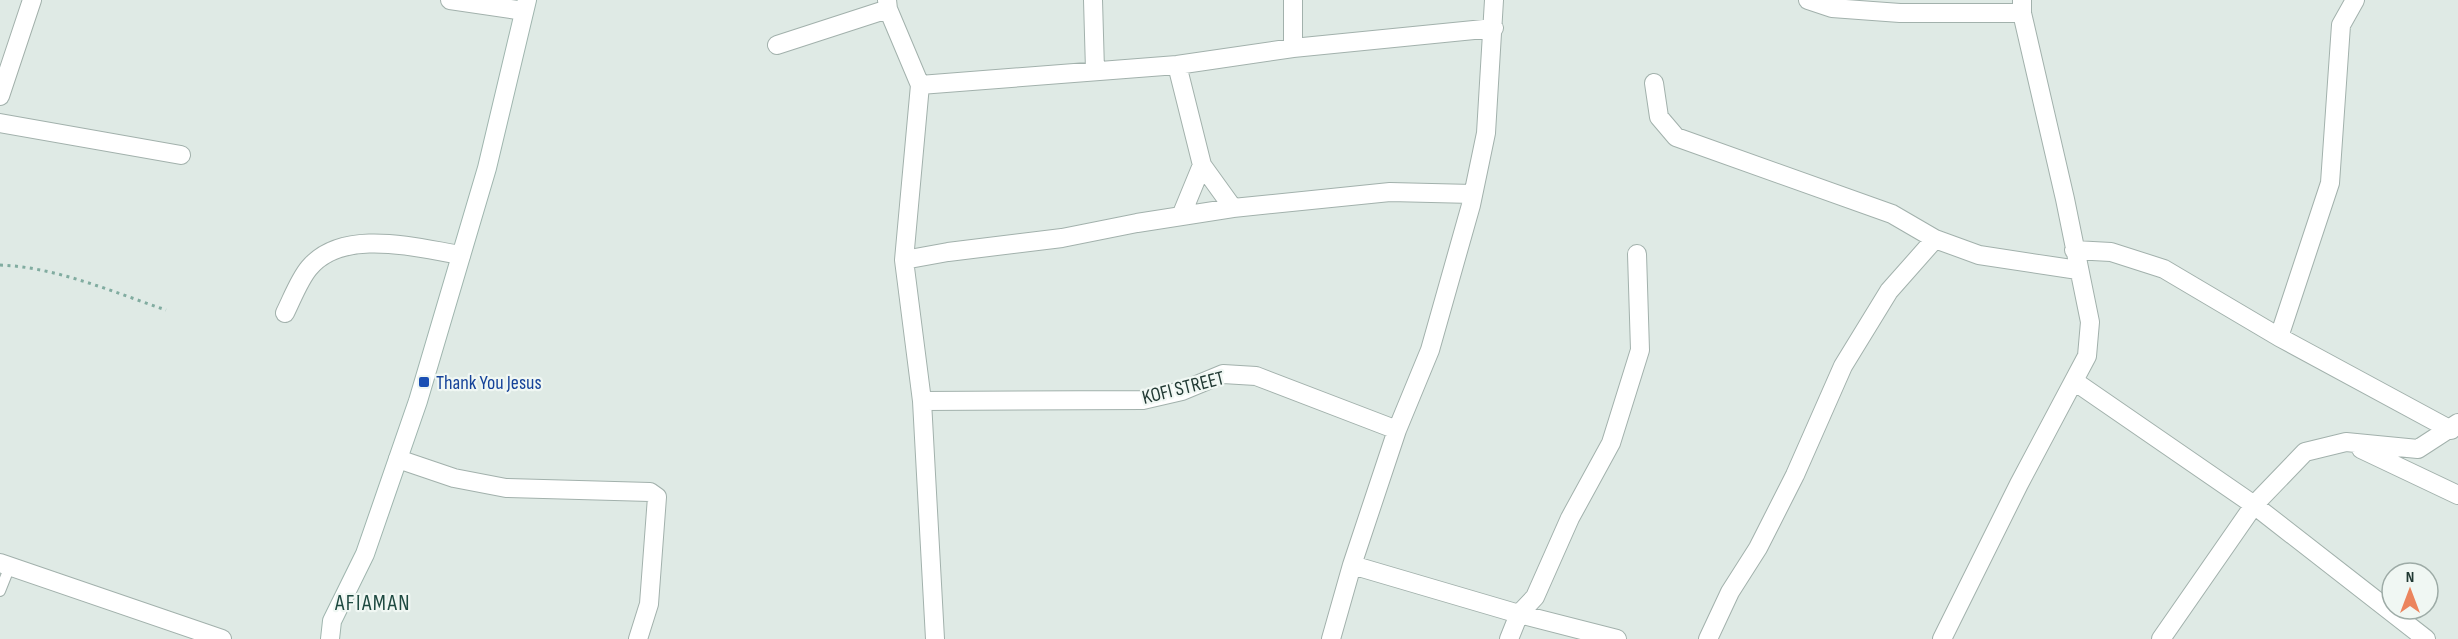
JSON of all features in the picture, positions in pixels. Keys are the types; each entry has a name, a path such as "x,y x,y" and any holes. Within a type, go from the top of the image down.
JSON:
{"street":[{"path":"0,96 32,0"},
{"path":"330,639 332,621 365,554 398,459 487,168 526,6 450,0"},
{"path":"1093,0 1095,70"},
{"path":"1293,0 1293,48"},
{"path":"1331,639 1352,565 1397,430 1430,350 1473,194 1486,133 1494,0"},
{"path":"1808,0 1832,8 1900,13 2022,7 2065,199 2090,322 2087,356 2019,484 1942,639"},
{"path":"2278,337 2330,183 2341,25 2355,0"},
{"path":"777,45 887,4 920,85 904,260 922,401 935,639"},
{"path":"920,85 1177,65 1293,48 1494,28"},
{"path":"1177,65 1202,165 1233,208"},
{"path":"1654,82 1659,117 1676,136 1893,214 1935,239 1979,255 2078,270"},
{"path":"0,123 181,155"},
{"path":"1181,216 1202,165"},
{"path":"904,260 948,252 1062,238 1233,208 1390,192 1473,194"},
{"path":"1708,639 1730,592 1758,548 1800,465 1843,366 1889,291 1935,239"},
{"path":"285,313 309,267 332,250 374,241 460,255"},
{"path":"2074,250 2111,252 2164,269 2278,337 2455,427"},
{"path":"1509,639 1519,614 1535,597 1570,518 1611,443 1635,370 1641,332 1637,303 1637,254"},
{"name":"KOFI STREET","path":"922,401 1143,400 1182,391 1223,375 1256,376 1397,430"},
{"path":"2074,381 2254,506 2426,639"},
{"path":"2161,639 2254,506 2305,452 2346,442 2418,449 2455,427"},
{"path":"2346,442 2458,495"},
{"path":"398,459 454,478 506,488 650,492 657,497 649,604 638,639"},
{"path":"5,564 222,639"},
{"path":"1352,565 1519,614 1617,639"}],"lane":[{"path":"0,591 5,564"}],"path":[{"path":"0,266 19,266 81,281 166,310"}],"place":[{"name":"Thank You Jesus","path":"424,382"}],"district":[{"name":"AFIAMAN","path":"373,602"}]}
